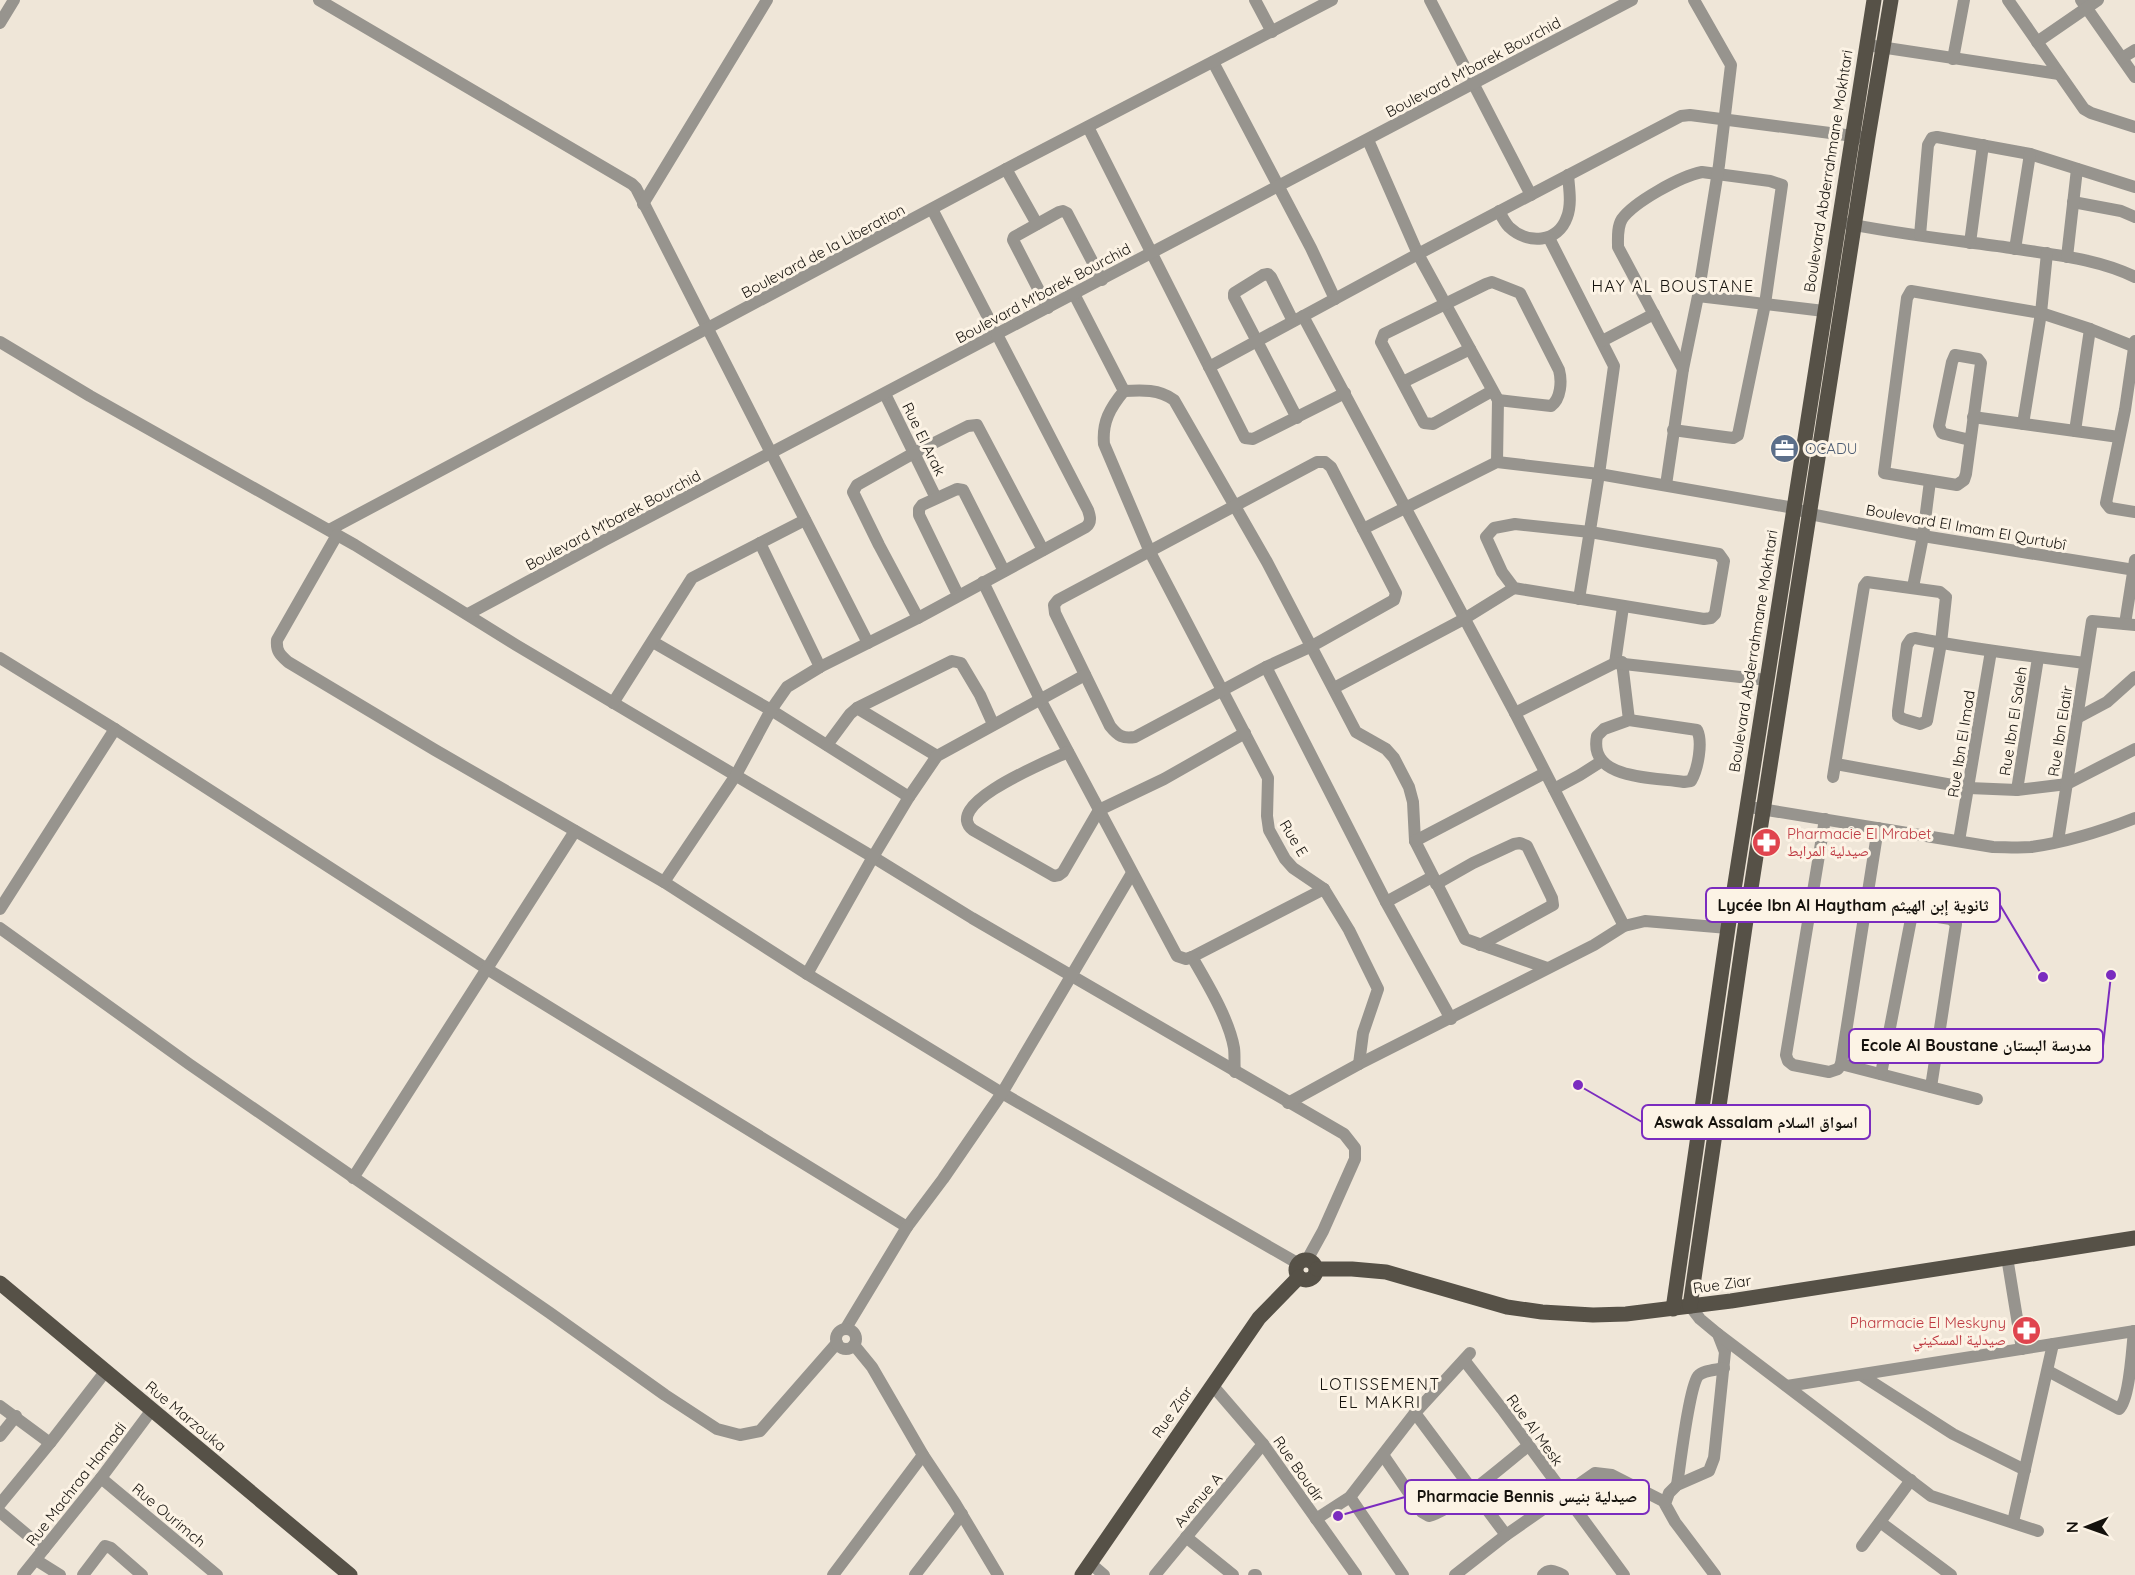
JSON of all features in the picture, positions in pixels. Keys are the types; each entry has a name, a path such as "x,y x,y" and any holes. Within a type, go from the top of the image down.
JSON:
{"main road":[{"name":"Boulevard Abderrahmane Mokhtari","path":"1690,1306 1764,809 1855,225 1867,45 1874,0"},
{"name":"Boulevard Abderrahmane Mokhtari","path":"1672,1309 1728,928 1824,311 1839,222 1884,49 1891,0"},
{"path":"1707,1069 1724,1072"},
{"path":"1696,1144 1713,1146"},
{"name":"Rue Ziar","path":"1086,1569 1259,1318 1305,1268 1386,1272 1507,1307 1593,1315 1672,1309 2135,1238"},
{"name":"Rue Marzouka","path":"0,1283 350,1575"}],"street":[{"path":"0,23 14,0"},
{"path":"318,0 632,184 868,643"},
{"path":"643,204 767,0"},
{"path":"1255,0 1272,32"},
{"name":"Boulevard de la Liberation","path":"333,533 932,209 1332,0"},
{"path":"1430,0 1531,195"},
{"name":"Boulevard M'barek Bourchid","path":"468,615 771,452 1632,0"},
{"path":"1666,485 1683,369 1698,296 1717,175 1731,65 1694,0"},
{"path":"1953,59 1964,0"},
{"path":"2008,0 2084,109 2135,127"},
{"path":"2037,42 2084,4 2098,0"},
{"path":"2084,4 2135,77"},
{"path":"1867,45 2059,74"},
{"path":"2122,58 2135,50"},
{"path":"1212,62 1279,187 1335,299"},
{"path":"1209,367 1681,116 1690,115 1860,136"},
{"path":"1088,127 1247,439 1254,439 1345,393"},
{"path":"1920,235 1928,145 1932,138 2030,154 2135,187"},
{"path":"1363,529 1497,462 1495,396 1418,254 1368,140"},
{"path":"1970,243 1983,145"},
{"path":"2014,249 2030,154"},
{"path":"2067,257 2077,169"},
{"path":"1006,170 1037,224"},
{"path":"1673,430 1733,438 1738,435 1765,304 1782,185 1770,181 1702,172 1676,180 1629,211 1620,221 1618,247 1683,369"},
{"path":"1499,212 1508,227 1519,234 1532,239 1549,238 1559,230 1570,209 1568,175"},
{"path":"2073,202 2121,211 2135,217"},
{"path":"664,882 736,775 771,710 787,687 820,667 918,618 1086,527 1090,516 932,209"},
{"path":"1048,308 1013,243 1014,237 1059,212 1067,213 1102,279"},
{"path":"1839,222 2047,253 2119,269 2135,277"},
{"path":"1549,238 1614,366 1579,599"},
{"path":"2023,424 2041,313 2047,253"},
{"path":"1298,418 1233,295 1235,291 1263,275 1268,274 1271,277 1345,393 1515,713 1624,926"},
{"path":"1492,282 1517,291 1522,296 1559,370 1561,380 1557,401 1551,406 1495,396 1429,425 1424,423 1403,382 1381,342 1384,334 1492,282"},
{"path":"1970,440 1942,433 1939,426 1955,355 1978,359 1981,363 1966,474 1962,483 1957,485 1886,475 1883,470 1908,294 1916,291 2041,313 2135,345 2130,414 2119,437 2106,503 2110,508 2135,512"},
{"path":"1074,294 1124,391 1154,391 1166,394 1174,400 1312,646 1356,732 1392,755 1413,802 1415,841 1465,939 1547,968"},
{"path":"1698,296 1824,311"},
{"path":"1602,341 1654,314"},
{"path":"2075,431 2090,329"},
{"path":"0,342 90,396 333,533 972,918 1344,1134 1354,1144 1355,1159 1305,1268 1002,1093 807,974 664,882 288,662 279,654 276,647 277,640 333,533"},
{"path":"1403,382 1470,349"},
{"name":"Rue E","path":"1124,391 1105,419 1104,444 1150,552 1268,778 1269,830 1287,862 1324,889 1349,930 1378,989 1363,1033 1359,1064"},
{"name":"Rue El Arak","path":"885,393 936,498"},
{"path":"1974,417 2119,437"},
{"path":"918,618 853,492 857,485 914,453 970,425 977,425 1043,550"},
{"path":"1317,462 1325,462 1331,467 1396,593 1395,597 1390,604 1312,646 1266,667 1223,692 1135,736 1125,738 1117,734 1110,726 1055,613 1054,604 1235,506 1317,462"},
{"name":"Boulevard El Imam El Qurtubî","path":"1497,462 1599,474 1666,485 1794,508 1810,514 1923,536 2134,567"},
{"path":"1913,587 1930,481"},
{"path":"958,595 919,515 920,507 936,498 957,489 963,490 1004,571"},
{"path":"613,703 692,578 805,520"},
{"path":"1334,688 1464,619 1514,588 1623,607 1704,619 1711,618 1717,609 1724,561 1719,554 1710,551 1590,532 1515,524 1502,525 1489,531 1486,542 1502,572 1514,588"},
{"path":"760,543 820,667"},
{"path":"2130,625 2134,567"},
{"path":"983,582 1040,699 1131,873 1174,953 1179,958 1192,957 1324,889"},
{"path":"1833,777 1864,586 1867,582 1940,592 1946,597 1941,643 1927,721 1920,724 1900,718 1898,711 1909,641 1915,638 1941,643 2038,658 2085,663"},
{"path":"1623,607 1618,663 1629,720"},
{"name":"Rue Ibn Elatir","path":"2058,841 2092,621 2130,625"},
{"path":"653,642 771,710 909,797"},
{"name":"Rue Ibn El Imad","path":"1959,841 1991,651"},
{"path":"0,658 115,729 487,969 907,1227"},
{"name":"Rue Ibn El Saleh","path":"2017,790 2038,658"},
{"path":"827,745 857,708 954,660 961,663 980,695 993,724"},
{"path":"1515,713 1618,663 1767,681"},
{"path":"1266,667 1386,902 1451,1018"},
{"path":"807,974 873,857 937,756 1085,675"},
{"path":"2078,718 2107,702 2135,677"},
{"path":"857,708 937,756"},
{"path":"1629,720 1697,730 1700,738 1691,781 1684,782 1618,772 1608,768 1597,753 1597,736 1604,729 1629,720"},
{"path":"0,909 115,729"},
{"path":"1068,752 989,791 966,816 967,825 1023,860 1056,876 1063,872 1099,810 1164,779 1245,733"},
{"path":"1836,764 1969,788 2017,790 2067,784 2135,748"},
{"path":"1554,789 1580,776 1602,761"},
{"path":"1415,841 1545,773"},
{"path":"1748,806 1993,848 2030,847 2106,830 2135,818"},
{"path":"1825,819 1786,1055 1788,1062 1793,1065 1829,1072 1838,1069 1841,1064 1878,828"},
{"path":"353,1178 575,831"},
{"path":"1386,902 1514,844 1520,843 1527,846 1552,898 1552,905 1480,945"},
{"path":"846,1328 856,1334 856,1340 849,1349 843,1349 837,1343 838,1332 846,1328 907,1227 1002,1093 1131,873"},
{"path":"1865,906 1951,919 1956,924 1932,1087"},
{"path":"1881,1074 1912,914"},
{"path":"1288,1103 1359,1064 1594,945 1624,926 1646,921 1728,928"},
{"path":"0,928 189,1064 717,1429 730,1434 747,1435 765,1427 837,1343"},
{"path":"1192,957 1210,989 1231,1036 1235,1072"},
{"path":"1841,1064 1977,1099"},
{"path":"2007,1257 2022,1349"},
{"path":"1690,1306 1718,1334 1931,1496 2038,1531"},
{"path":"1787,1386 2135,1331 2126,1390 2123,1404 2119,1409 2048,1371"},
{"path":"1715,1575 1675,1522 1665,1502 1677,1485 1706,1473 1713,1464 1725,1352 1718,1334"},
{"path":"2013,1522 2053,1344"},
{"path":"854,1345 872,1367 923,1455 962,1514 998,1575"},
{"name":"Rue Al Mesk","path":"1415,1413 1467,1357 1528,1446 1624,1575"},
{"path":"1677,1485 1694,1384 1702,1373 1724,1368"},
{"path":"0,1504 105,1372"},
{"path":"1861,1375 1953,1434 2025,1470"},
{"name":"Rue Boudir","path":"1213,1386 1263,1444 1356,1575"},
{"path":"0,1406 50,1443"},
{"name":"Rue Machraa Hamadi","path":"23,1575 101,1478 151,1411"},
{"path":"1316,1519 1350,1497 1415,1413 1506,1534"},
{"path":"0,1436 16,1416"},
{"name":"Avenue A","path":"1155,1575 1263,1444"},
{"path":"1383,1455 1427,1516 1440,1511 1472,1489 1528,1446"},
{"path":"833,1575 923,1455"},
{"path":"1455,1575 1506,1534 1592,1474 1602,1473 1625,1481 1665,1502"},
{"name":"Rue Ourimch","path":"101,1478 217,1575"},
{"path":"1862,1546 1911,1480"},
{"path":"1350,1497 1403,1575"},
{"path":"0,1512 44,1549"},
{"path":"915,1575 962,1514"},
{"path":"1881,1522 1951,1575"},
{"path":"1186,1537 1233,1575"},
{"path":"83,1575 105,1546 111,1548 142,1575"},
{"path":"36,1560 60,1575"},
{"path":"1086,1569 1104,1575"},
{"path":"1543,1575 1553,1570 1563,1575"}],"place":[{"name":"OCADU","path":"1784,448"},
{"name":"Pharmacie El Mrabet صيدلية المرابط","path":"1766,842"},
{"name":"Ecole Al Boustane مدرسة البستان","path":"2111,975"},
{"name":"Lycée Ibn Al Haytham ثانوية إبن الهيثم","path":"2043,977"},
{"name":"Aswak Assalam اسواق السلام","path":"1578,1085"},
{"name":"Pharmacie El Meskyny صيدلية المسكيني","path":"2027,1331"},
{"name":"Pharmacie Bennis صيدلية بنيس","path":"1338,1516"}],"district":[{"name":"HAY AL BOUSTANE","path":"1673,286"},
{"name":"LOTISSEMENT EL MAKRI","path":"1380,1393"}]}
